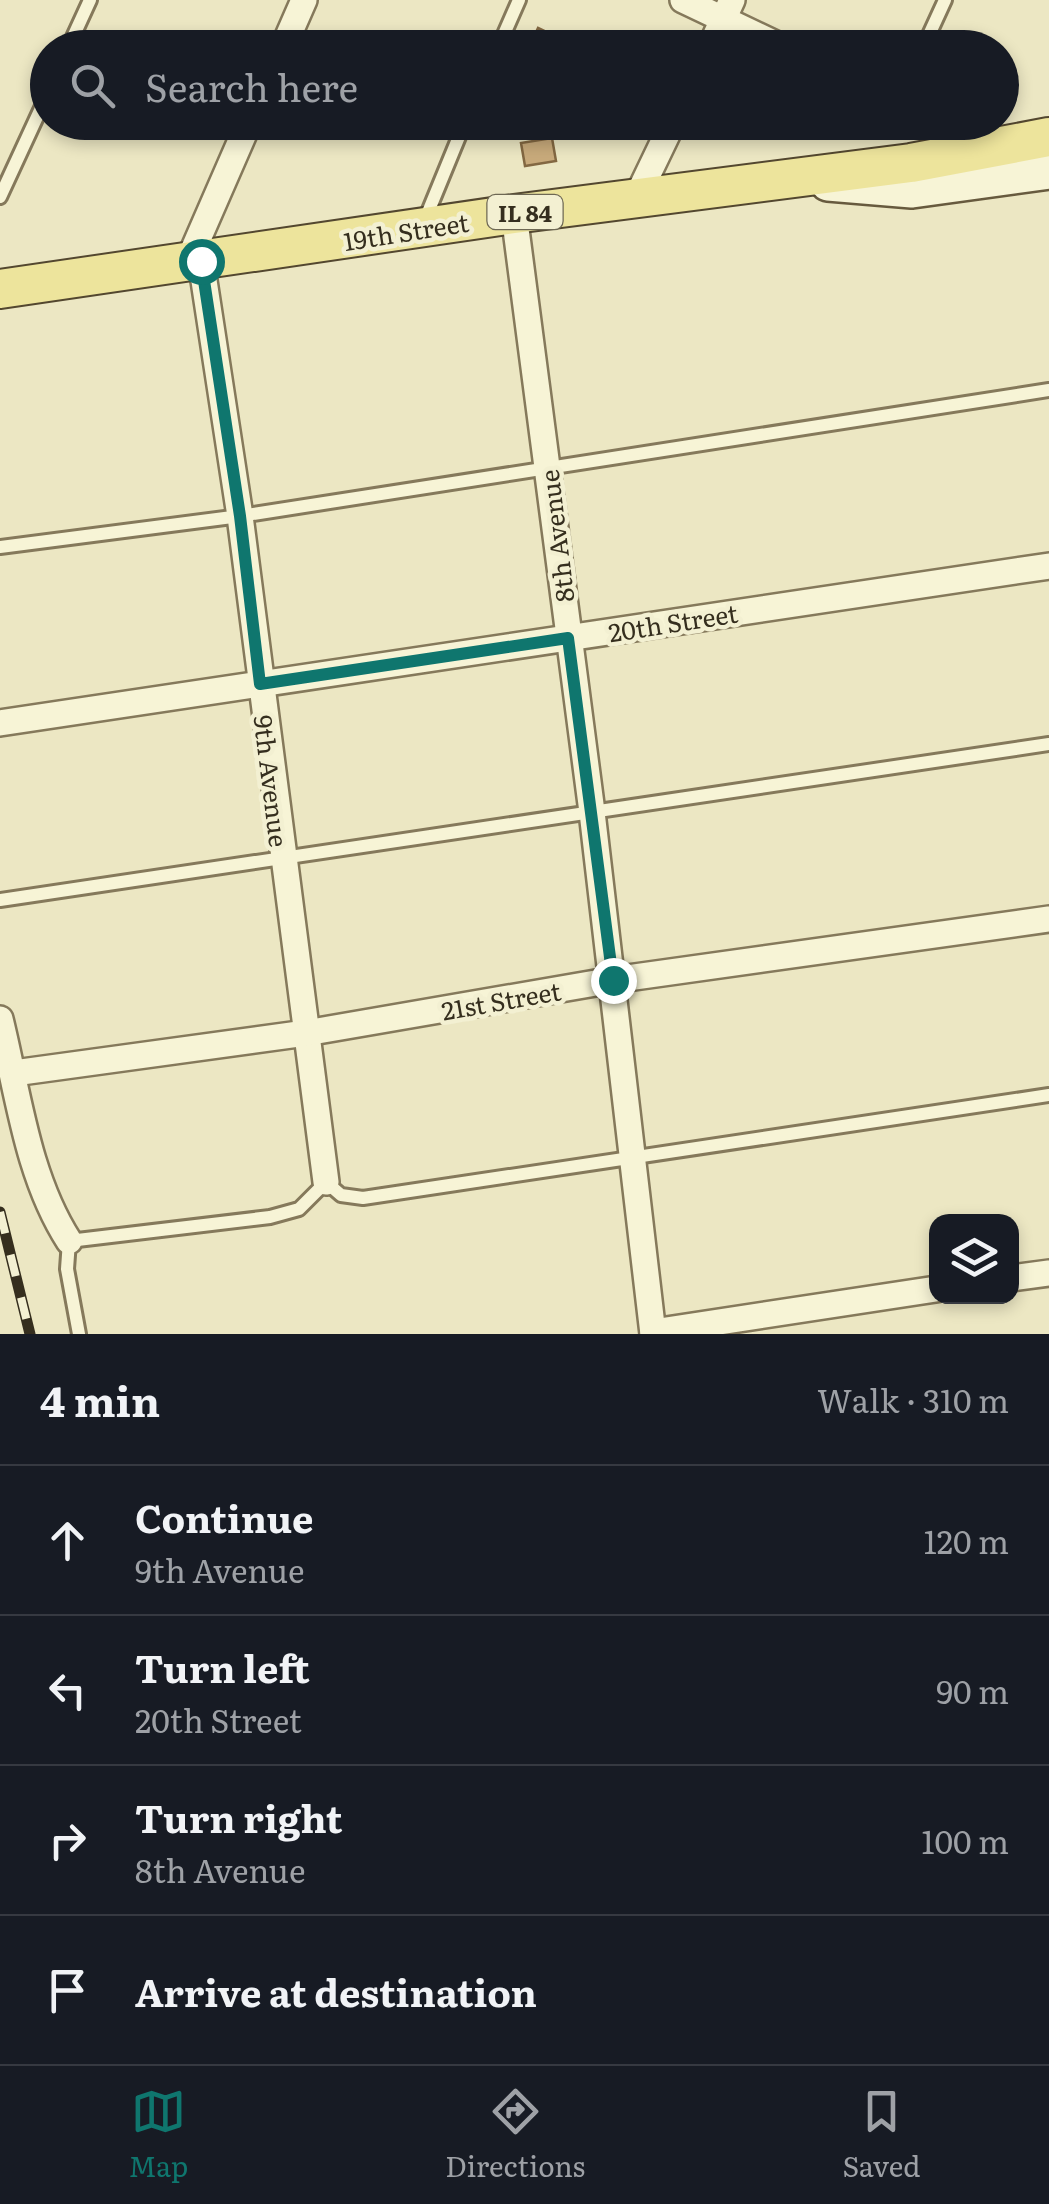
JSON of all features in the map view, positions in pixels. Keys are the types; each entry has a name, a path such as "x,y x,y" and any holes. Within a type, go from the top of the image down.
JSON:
{"main road":[{"name":"19th Street","path":"0,289 772,178 911,163 1049,136"}],"street":[{"path":"290,30 304,0"},
{"path":"683,0 728,9 758,30"},
{"path":"195,262 241,140"},
{"path":"636,197 664,140"},
{"path":"772,178 912,190 1049,171"},
{"name":"8th Avenue","path":"514,214 613,980 653,1333"},
{"name":"9th Avenue","path":"195,262 240,516 326,1182"},
{"name":"20th Street","path":"0,723 1049,566"},
{"name":"21st Street","path":"14,1074 306,1034 613,980 1049,919"},
{"path":"0,1018 33,1158 57,1223 68,1240"},
{"path":"1019,1277 1049,1273"},
{"path":"653,1333 929,1291"}],"lane":[{"path":"76,30 90,0"},
{"path":"506,30 519,0"},
{"path":"931,30 945,0"},
{"path":"0,196 30,132"},
{"path":"421,230 458,140"},
{"path":"0,547 240,516 1049,390"},
{"path":"0,900 1049,744"},
{"path":"79,1334 67,1270 68,1240 270,1217 299,1208 326,1182 341,1195 363,1198 1049,1096"}],"building":[{"path":"552,140 556,161 525,166 521,143"}],"railway":[{"path":"0,1212 30,1334"}],"route":[{"path":"201,261 240,516 260,684 568,638 613,980"}]}
